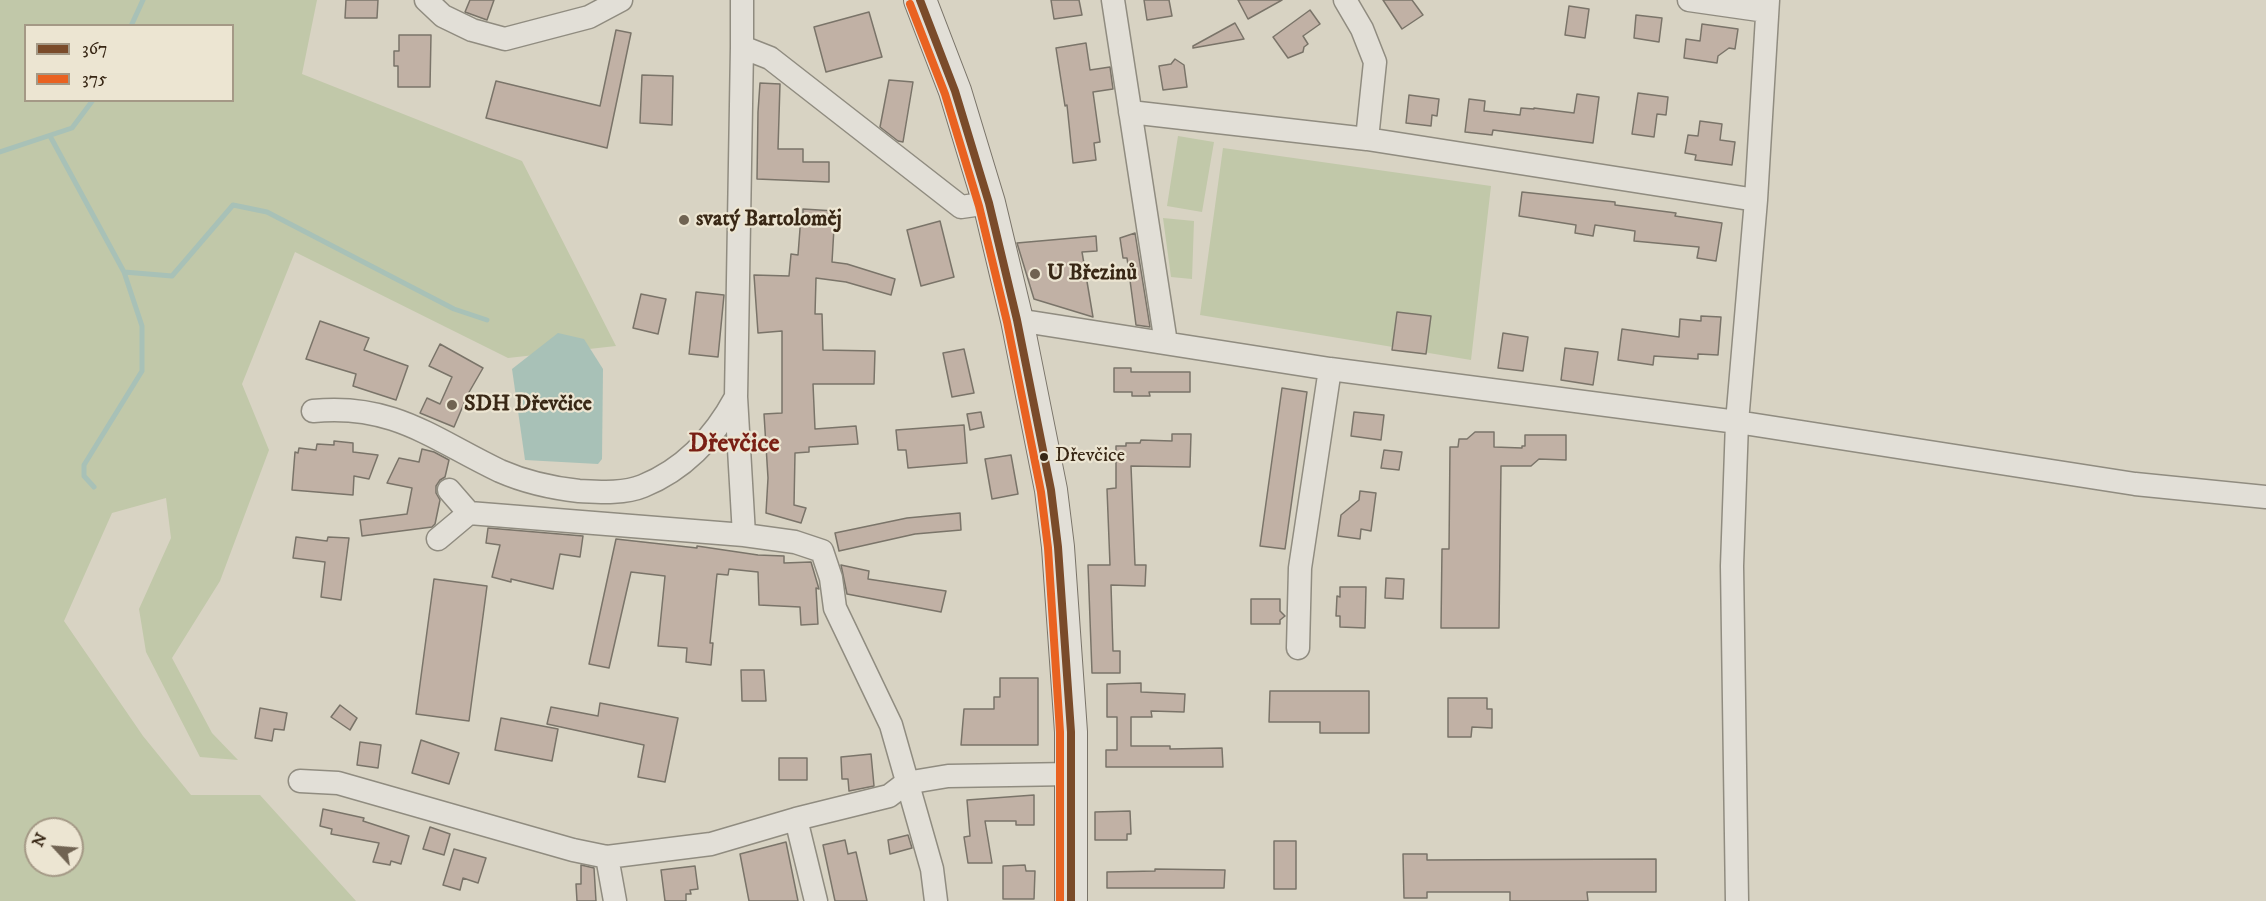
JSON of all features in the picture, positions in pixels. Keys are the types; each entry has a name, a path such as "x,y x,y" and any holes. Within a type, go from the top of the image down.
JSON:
{"main road":[{"path":"920,0 955,91 989,203 1017,320 1051,490 1058,547 1071,732 1071,901"}],"street":[{"path":"426,0 443,16 472,30 505,39 589,17 621,0"},
{"path":"742,0 736,397 744,535"},
{"path":"1113,0 1166,343"},
{"path":"1345,0 1362,28 1375,62 1368,139"},
{"path":"1689,0 1767,6 1756,200 1737,422 1732,566 1737,901"},
{"path":"742,47 770,58 961,207 989,203"},
{"path":"1130,112 1368,139 1756,200"},
{"path":"1017,320 1330,369 1737,422 2135,484 2266,497"},
{"path":"1298,648 1300,568 1330,369"},
{"path":"314,411 361,410 389,416 502,471 531,482 561,489 595,492 641,487 677,468 706,442 722,423 736,397"},
{"path":"449,490 469,513 744,535 795,542 822,551 831,578 835,608 891,725 932,869 936,901"},
{"path":"438,539 469,513"},
{"path":"300,781 338,783 573,850 607,857 711,844 796,819 889,796 906,783 948,776 1071,774"},
{"path":"796,819 816,901"},
{"path":"607,857 615,901"}],"shaded area":[{"path":"0,0 317,0 302,74 522,161 616,346 508,358 295,252 242,384 269,450 220,581 172,658 212,733 238,760 200,757 146,652 139,609 171,538 166,498 112,513 64,621 143,736 191,795 260,795 356,901 0,901"},
{"path":"1178,136 1214,142 1202,212 1167,206"},
{"path":"1223,148 1491,186 1471,360 1200,315"},
{"path":"1163,218 1194,221 1192,279 1171,277"},
{"path":"558,333 584,339 603,369 602,459 598,464 525,460 512,369"}],"building":[{"path":"346,0 378,0 377,18 345,18"},
{"path":"470,0 494,0 487,20 465,12"},
{"path":"1051,0 1079,0 1082,15 1054,19"},
{"path":"1144,0 1169,0 1172,16 1147,20"},
{"path":"1238,0 1282,0 1248,19"},
{"path":"1383,0 1412,0 1423,15 1402,29"},
{"path":"1569,6 1589,9 1585,38 1565,35"},
{"path":"1310,10 1320,24 1303,36 1308,44 1304,47 1303,52 1288,58 1273,37"},
{"path":"869,12 882,57 826,72 814,27"},
{"path":"1636,15 1662,18 1659,42 1634,38"},
{"path":"1235,23 1244,39 1193,48 1193,46"},
{"path":"1702,24 1738,29 1735,49 1729,48 1718,56 1717,63 1684,58 1686,39 1700,41"},
{"path":"616,30 631,33 607,148 486,118 496,81 600,106"},
{"path":"399,35 431,35 430,87 398,87 398,66 394,66 394,51 399,51"},
{"path":"1086,43 1090,70 1110,67 1113,89 1093,92 1100,142 1094,143 1096,160 1073,163 1067,105 1065,106 1056,48"},
{"path":"1175,59 1184,65 1187,87 1163,90 1159,66 1171,64"},
{"path":"642,75 673,76 672,125 640,123"},
{"path":"889,80 913,82 903,142 898,141 880,127"},
{"path":"760,83 780,84 778,149 803,149 803,162 829,162 829,182 757,179"},
{"path":"1638,93 1668,97 1666,115 1657,114 1654,137 1632,134"},
{"path":"1577,94 1599,97 1593,143 1493,130 1492,135 1465,132 1469,99 1485,101 1484,111 1520,115 1521,108 1534,108 1574,113"},
{"path":"1409,95 1439,99 1437,116 1432,115 1431,126 1406,123"},
{"path":"1700,121 1722,124 1720,140 1735,142 1732,165 1695,160 1696,155 1685,153 1688,135 1698,136"},
{"path":"1522,192 1615,202 1615,205 1676,213 1675,216 1722,223 1716,261 1697,258 1699,247 1634,241 1635,231 1595,225 1593,236 1575,233 1576,225 1519,216"},
{"path":"803,209 835,211 832,262 847,264 895,279 891,295 846,282 816,278 815,314 822,314 823,350 875,351 874,384 813,384 815,429 856,426 858,444 809,447 809,452 795,453 794,505 806,508 801,523 766,513 768,478 764,414 782,413 782,331 758,333 754,275 789,276 791,254 798,255"},
{"path":"940,221 954,277 921,286 907,230"},
{"path":"1135,233 1150,327 1136,325 1127,258 1123,258 1120,238"},
{"path":"1096,236 1097,251 1082,252 1093,317 1034,299 1017,243"},
{"path":"696,292 724,295 718,357 689,354"},
{"path":"641,294 666,299 658,334 633,328"},
{"path":"1397,312 1431,316 1426,354 1392,350"},
{"path":"1701,316 1721,317 1718,355 1698,354 1698,359 1654,356 1653,365 1618,360 1622,329 1679,337 1680,319 1701,321"},
{"path":"320,321 369,338 364,350 408,366 396,400 353,386 356,374 306,359"},
{"path":"1503,333 1528,337 1523,371 1498,368"},
{"path":"440,344 483,368 468,394 454,427 420,413 427,398 440,404 452,377 429,366"},
{"path":"1565,348 1598,352 1593,385 1561,380"},
{"path":"964,349 974,393 952,397 943,353"},
{"path":"1114,368 1131,368 1131,372 1190,372 1190,392 1149,392 1150,396 1132,396 1132,392 1114,392"},
{"path":"1282,388 1307,392 1285,549 1260,546"},
{"path":"981,412 984,427 970,430 967,414"},
{"path":"1354,412 1384,415 1381,440 1351,436"},
{"path":"964,425 967,463 908,468 906,450 898,450 896,430"},
{"path":"1475,432 1494,432 1494,447 1522,448 1525,446 1525,435 1566,435 1566,460 1539,459 1531,466 1501,466 1499,628 1441,628 1442,549 1449,549 1450,447 1458,447 1459,439 1467,439"},
{"path":"1172,434 1191,434 1190,467 1131,466 1135,565 1146,565 1145,586 1111,585 1113,651 1120,651 1120,673 1092,673 1088,565 1110,565 1107,489 1116,488 1116,446 1140,443 1141,440 1172,441"},
{"path":"334,441 353,443 353,452 378,455 369,479 354,476 353,495 292,490 295,452 298,453 299,448 316,450 317,444 334,445"},
{"path":"422,449 449,460 445,477 436,486 436,493 440,500 435,524 432,527 362,536 360,520 407,514 412,488 387,483 399,458 419,462"},
{"path":"1384,450 1402,452 1399,470 1381,468"},
{"path":"1011,455 1018,494 992,499 985,459"},
{"path":"1360,491 1376,493 1371,531 1361,529 1360,539 1338,536 1341,515 1359,500"},
{"path":"960,513 961,530 915,534 839,551 835,533 907,518"},
{"path":"488,528 583,536 580,557 560,554 553,589 492,577 500,545 486,543"},
{"path":"296,537 327,541 328,537 349,538 341,600 321,597 325,562 293,558"},
{"path":"616,539 784,556 784,563 811,562 819,589 816,588 818,624 801,625 800,607 759,605 758,572 729,569 728,575 717,574 710,643 713,643 711,665 686,662 687,648 658,646 665,576 631,572 609,668 589,664"},
{"path":"841,565 869,571 868,579 946,591 941,612 847,594"},
{"path":"1386,578 1404,579 1403,599 1385,598"},
{"path":"434,579 487,586 469,721 416,714"},
{"path":"1340,587 1366,587 1365,628 1340,627 1340,616 1336,616"},
{"path":"1251,599 1280,599 1280,611 1285,616 1280,620 1280,624 1251,624"},
{"path":"741,670 764,670 766,701 742,701"},
{"path":"1000,678 1038,678 1038,745 961,745 964,709 994,709 994,697 1000,697"},
{"path":"1141,683 1141,692 1185,694 1184,712 1151,711 1152,717 1131,717 1131,746 1170,746 1170,749 1222,748 1223,767 1106,767 1106,750 1117,750 1117,717 1107,717 1107,684"},
{"path":"1270,691 1369,691 1369,733 1320,733 1320,722 1269,722"},
{"path":"1448,698 1487,698 1487,709 1492,709 1492,728 1472,727 1471,737 1448,737"},
{"path":"600,703 678,718 665,782 638,777 644,745 547,724 551,707 598,716"},
{"path":"340,705 357,718 350,730 331,717"},
{"path":"260,708 287,713 284,730 274,729 272,741 255,738"},
{"path":"501,718 558,729 552,761 495,750"},
{"path":"421,740 459,753 449,784 412,773"},
{"path":"360,742 381,745 378,768 357,765"},
{"path":"871,754 874,786 849,791 848,779 842,779 841,757"},
{"path":"779,758 807,758 807,780 779,780"},
{"path":"1034,795 1034,825 1016,825 1016,821 985,821 992,863 968,863 964,837 970,836 967,800"},
{"path":"323,809 364,818 363,821 409,836 401,864 391,861 390,865 373,862 379,843 331,834 332,829 320,826"},
{"path":"1130,811 1131,834 1127,834 1127,840 1095,840 1095,812"},
{"path":"430,827 450,834 444,855 423,849"},
{"path":"908,835 912,848 890,854 888,840"},
{"path":"845,840 848,854 856,852 867,901 835,901 823,845"},
{"path":"1274,841 1296,841 1296,889 1274,889"},
{"path":"786,842 798,901 749,901 740,854"},
{"path":"454,849 486,858 478,883 463,878 460,890 443,885"},
{"path":"1403,854 1427,854 1427,860 1656,859 1656,892 1587,892 1588,901 1510,901 1510,892 1427,892 1427,898 1404,898"},
{"path":"581,865 594,868 596,901 577,901 576,884 581,884"},
{"path":"1025,865 1026,871 1035,871 1034,899 1003,899 1003,866"},
{"path":"695,866 698,889 690,890 691,894 686,894 686,901 665,901 661,870"},
{"path":"1155,869 1225,870 1224,888 1107,888 1107,872 1155,871"}],"waterway":[{"path":"132,24 143,0"},
{"path":"0,152 72,128 92,102"},
{"path":"50,136 124,272 172,276 233,205 267,212 454,309 487,320"},
{"path":"94,487 84,476 84,465 142,371 142,326 124,272"}],"transit line":[{"name":"367","path":"920,0 955,91 989,203 1017,320 1051,490 1058,547 1071,732 1071,901"},
{"name":"375","path":"910,4 945,94 979,206 1007,322 1041,492 1048,548 1060,732 1060,901"}],"place":[{"name":"svatý Bartoloměj","path":"684,220"},
{"name":"U Březinů","path":"1035,274"},
{"name":"SDH Dřevčice","path":"452,405"},
{"name":"Dřevčice","path":"1044,457"}],"district":[{"name":"Dřevčice","path":"734,446"}]}
